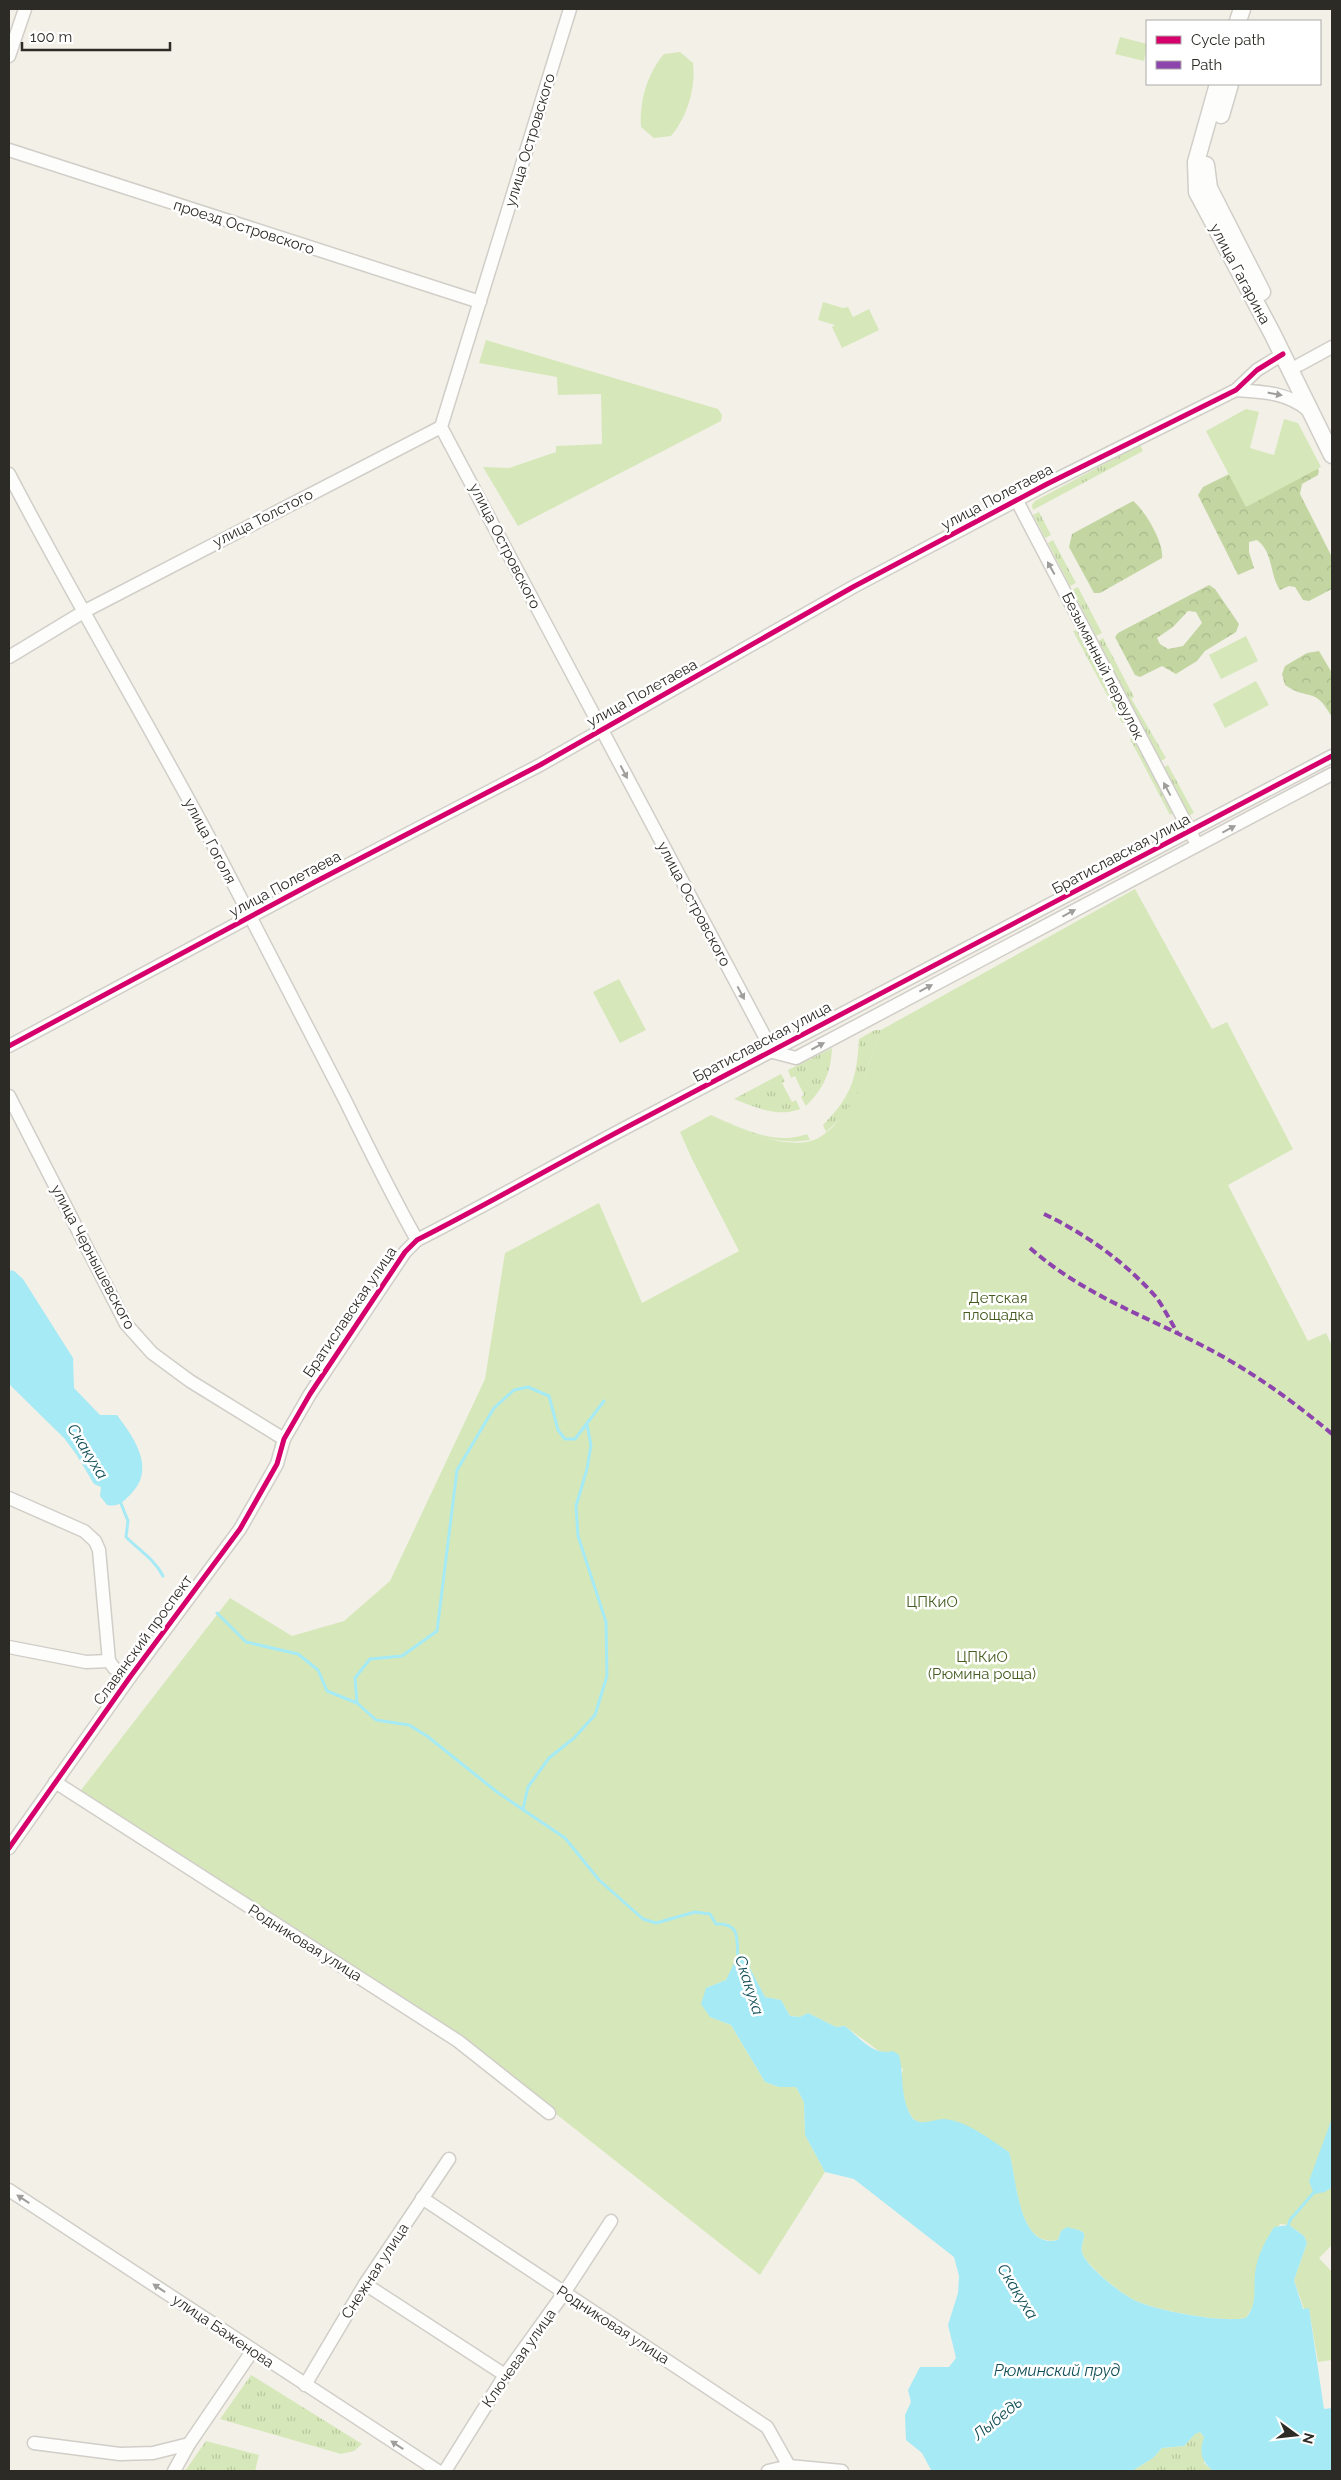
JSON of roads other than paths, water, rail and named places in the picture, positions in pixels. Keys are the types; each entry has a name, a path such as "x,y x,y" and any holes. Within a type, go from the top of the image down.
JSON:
{"main road":[{"name":"улица Гагарина","path":"1218,85 1196,162 1198,192 1283,354 1332,455"},
{"name":"улица Гагарина","path":"1230,85 1207,163 1206,177 1211,194 1281,328 1332,434"},
{"path":"1281,328 1283,354 1299,365"}],"street":[{"path":"9,56 25,9"},
{"name":"улица Островского","path":"570,9 442,427 773,1052"},
{"name":"проезд Островского","path":"9,150 480,302"},
{"path":"1299,365 1332,348"},
{"name":"улица Полетаева","path":"9,1046 540,765 672,692 853,587 1236,390 1257,370 1283,354"},
{"path":"1236,390 1274,392 1299,402 1309,411"},
{"name":"улица Толстого","path":"9,656 85,611 442,427"},
{"name":"улица Гоголя","path":"9,474 48,550 85,611 250,917 346,1102 378,1170 417,1240"},
{"name":"Безымянный переулок","path":"1017,501 1190,832"},
{"name":"Братиславская улица","path":"284,1439 337,1351 405,1252 417,1240 500,1198 646,1116 773,1052 1332,756"},
{"name":"Братиславская улица","path":"773,1052 796,1058 1332,774"},
{"name":"Братиславская улица","path":"1190,832 1198,845"},
{"name":"улица Чернышевского","path":"9,1096 126,1324 152,1354 190,1381 284,1439"},
{"name":"Славянский проспект","path":"9,1848 130,1677 240,1529 277,1464 284,1439"},
{"path":"9,1498 84,1531 95,1541 99,1550 109,1660 114,1668 130,1677"},
{"path":"9,1647 86,1662 109,1660"},
{"name":"Родниковая улица","path":"55,1782 458,2041 549,2113"},
{"name":"Снежная улица","path":"305,2385 365,2284 449,2159"},
{"name":"улица Баженова","path":"9,2190 438,2471"},
{"name":"Родниковая улица","path":"422,2198 767,2427 789,2466"},
{"name":"Ключевая улица","path":"445,2471 505,2375 564,2293 611,2221"},
{"path":"365,2284 505,2375"},
{"path":"174,2471 189,2444 253,2350"},
{"path":"34,2443 120,2454 153,2452 189,2444"},
{"path":"768,2471 789,2466 842,2471"}],"water":[{"path":"9,1270 14,1271 23,1279 73,1358 74,1388 100,1415 117,1415 136,1444 142,1464 142,1475 138,1485 120,1504 107,1505 100,1496 101,1487 94,1484 64,1438 9,1384"},
{"name":"Рюминский пруд","path":"738,1955 744,1957 765,1997 781,2000 790,2016 800,2017 808,2013 836,2027 845,2026 873,2049 886,2052 893,2051 899,2055 903,2092 913,2119 925,2122 944,2119 961,2123 978,2131 1009,2152 1021,2210 1035,2234 1045,2240 1058,2240 1061,2231 1067,2227 1084,2233 1082,2249 1086,2260 1106,2280 1134,2300 1158,2308 1190,2315 1222,2319 1246,2318 1254,2302 1255,2273 1258,2261 1274,2227 1289,2225 1304,2236 1307,2243 1294,2280 1303,2309 1309,2308 1324,2409 1332,2408 1332,2471 1213,2471 1206,2464 1202,2456 1204,2437 1200,2432 1195,2434 1184,2446 1162,2448 1153,2458 1132,2471 931,2470 922,2453 906,2440 905,2415 911,2402 908,2390 920,2367 949,2367 956,2358 948,2325 958,2293 959,2276 954,2257 854,2179 825,2172 805,2135 804,2102 796,2087 779,2087 765,2082 731,2025 710,2017 701,2004 706,1988 726,1980"},
{"path":"1332,2118 1332,2187 1325,2192 1314,2194 1309,2181"}],"waterway":[{"path":"357,1703 355,1678 370,1659 402,1656 437,1631 457,1470 494,1408 514,1390 528,1387 549,1396 558,1430 565,1439 575,1439 604,1401"},
{"path":"523,1809 528,1787 549,1758 574,1738 595,1715 607,1676 606,1622 578,1536 576,1506 587,1469 591,1445 587,1425"},
{"name":"Скакуха","path":"120,1501 128,1521 126,1537 151,1560 163,1576"},
{"name":"Скакуха","path":"217,1613 246,1642 298,1654 318,1670 327,1691 357,1703 376,1720 409,1725 427,1736 497,1792 565,1838 599,1880 643,1919 656,1923 695,1912 710,1914 716,1924 730,1926 736,1934 738,1957"},
{"path":"1288,2227 1290,2220 1315,2191"}],"park label":[{"name":"Детская площадка","path":"998,1306"},
{"name":"ЦПКиО","path":"932,1602"},
{"name":"ЦПКиО (Рюмина роща)","path":"982,1666"}],"water label":[{"name":"Лыбедь","path":"997,2418"}]}
